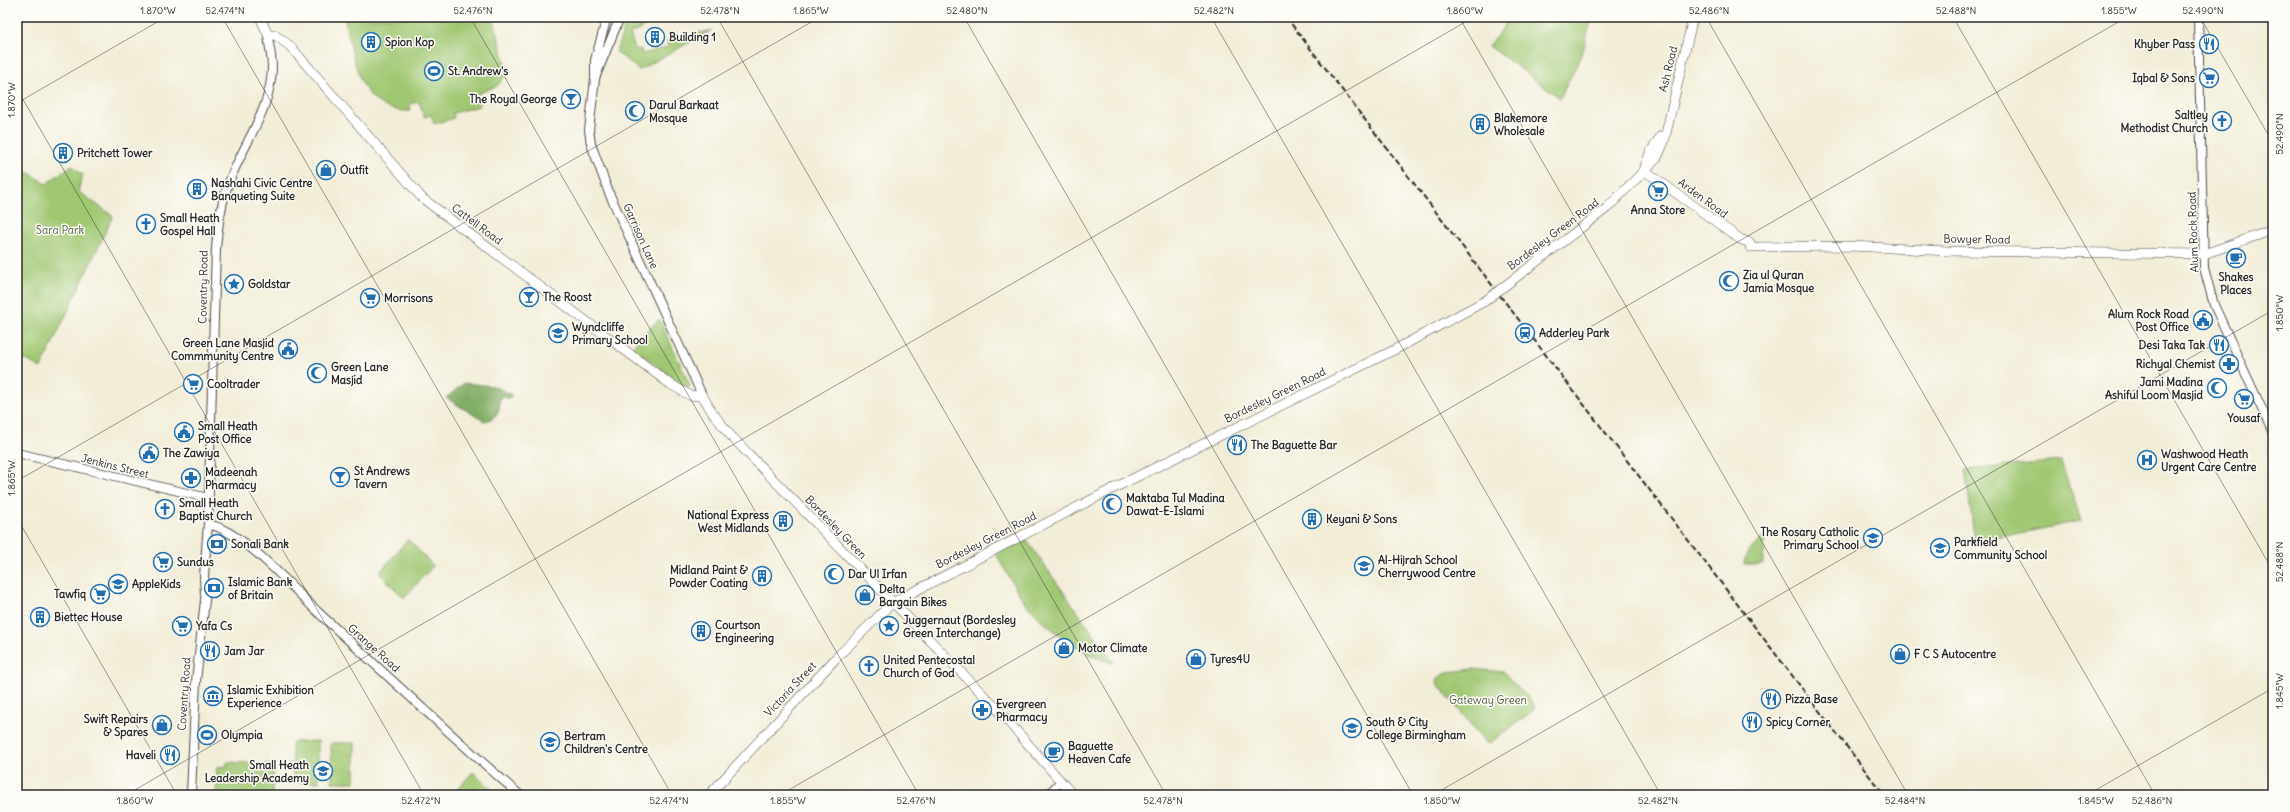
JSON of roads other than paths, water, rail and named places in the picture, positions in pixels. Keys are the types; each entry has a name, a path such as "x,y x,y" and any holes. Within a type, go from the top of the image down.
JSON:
{"main road":[{"name":"Coventry Road","path":"260,17 268,35"},
{"name":"Ash Road","path":"1644,170 1650,153 1667,126 1693,17"},
{"name":"Cattell Road","path":"268,35 275,35 290,46 422,198 670,384 691,396 702,394"},
{"name":"Arden Road","path":"1644,170 1750,245"},
{"name":"Bordesley Green Road","path":"892,603 1120,484 1396,350 1485,301 1607,208 1644,170"},
{"name":"Bowyer Road","path":"1750,245 1851,246 1948,251 2204,254 2273,230"},
{"name":"Bordesley Green","path":"702,394 712,412 731,436 1007,720 1073,795"},
{"name":"Victoria Street","path":"709,795 837,657 892,603"}],"street":[{"name":"Garrison Lane","path":"607,17 595,60 595,79 589,130 594,155 642,265 702,394"},
{"name":"Garrison Lane","path":"595,79 620,17"},
{"name":"Alum Rock Road","path":"2198,17 2204,254 2207,283 2214,305 2273,433"},
{"name":"Coventry Road","path":"191,795 196,681 205,595 208,580 206,569 208,498 216,248 219,212 227,186 260,116 270,81 271,56 268,35"},
{"name":"Jenkins Street","path":"17,453 208,498"},
{"name":"Grange Road","path":"208,524 223,530 260,556 362,652 520,795"},
{"path":"1048,795 1061,781"}],"railway":[{"path":"1286,17 1884,795"}],"place":[{"name":"Building 1","path":"655,37"},
{"name":"Spion Kop","path":"371,42"},
{"name":"Khyber Pass","path":"2209,44"},
{"name":"St. Andrew's","path":"434,71"},
{"name":"Iqbal & Sons","path":"2209,78"},
{"name":"The Royal George","path":"571,99"},
{"name":"Darul Barkaat Mosque","path":"635,111"},
{"name":"Saltley Methodist Church","path":"2222,121"},
{"name":"Blakemore Wholesale","path":"1480,124"},
{"name":"Pritchett Tower","path":"63,153"},
{"name":"Outfit","path":"326,170"},
{"name":"Nashahi Civic Centre Banqueting Suite","path":"197,189"},
{"name":"Anna Store","path":"1658,191"},
{"name":"Small Heath Gospel Hall","path":"146,224"},
{"name":"Shakes Places","path":"2236,258"},
{"name":"Zia ul Quran Jamia Mosque","path":"1729,281"},
{"name":"Goldstar","path":"234,284"},
{"name":"The Roost","path":"529,297"},
{"name":"Morrisons","path":"370,298"},
{"name":"Alum Rock Road Post Office","path":"2203,320"},
{"name":"Wyndcliffe Primary School","path":"558,333"},
{"name":"Adderley Park","path":"1525,333"},
{"name":"Desi Taka Tak","path":"2219,345"},
{"name":"Green Lane Masjid Commmunity Centre","path":"288,349"},
{"name":"Richyal Chemist","path":"2229,364"},
{"name":"Green Lane Masjid","path":"317,373"},
{"name":"Cooltrader","path":"193,384"},
{"name":"Jami Madina Ashiful Loom Masjid","path":"2217,388"},
{"name":"Yousaf","path":"2244,399"},
{"name":"Small Heath Post Office","path":"184,432"},
{"name":"The Baguette Bar","path":"1237,445"},
{"name":"The Zawiya","path":"149,453"},
{"name":"Washwood Heath Urgent Care Centre","path":"2147,460"},
{"name":"St Andrews Tavern","path":"340,477"},
{"name":"Madeenah Pharmacy","path":"191,478"},
{"name":"Maktaba Tul Madina Dawat-E-Islami","path":"1112,504"},
{"name":"Small Heath Baptist Church","path":"165,509"},
{"name":"Keyani & Sons","path":"1312,519"},
{"name":"National Express West Midlands","path":"783,521"},
{"name":"The Rosary Catholic Primary School","path":"1873,538"},
{"name":"Sonali Bank","path":"217,544"},
{"name":"Parkfield Community School","path":"1940,548"},
{"name":"Sundus","path":"163,562"},
{"name":"Al-Hijrah School Cherrywood Centre","path":"1364,566"},
{"name":"Dar Ul Irfan","path":"834,574"},
{"name":"Midland Paint & Powder Coating","path":"762,576"},
{"name":"AppleKids","path":"118,584"},
{"name":"Islamic Bank of Britain","path":"214,588"},
{"name":"Tawfiq","path":"100,594"},
{"name":"Delta Bargain Bikes","path":"865,595"},
{"name":"Biettec House","path":"40,617"},
{"name":"Yafa Cs","path":"182,626"},
{"name":"Juggernaut (Bordesley Green Interchange)","path":"889,626"},
{"name":"Courtson Engineering","path":"701,631"},
{"name":"Motor Climate","path":"1064,648"},
{"name":"Jam Jar","path":"210,651"},
{"name":"F C S Autocentre","path":"1900,654"},
{"name":"Tyres4U","path":"1196,659"},
{"name":"United Pentecostal Church of God","path":"869,666"},
{"name":"Islamic Exhibition Experience","path":"213,696"},
{"name":"Pizza Base","path":"1771,699"},
{"name":"Evergreen Pharmacy","path":"982,710"},
{"name":"Spicy Corner","path":"1752,722"},
{"name":"Swift Repairs & Spares","path":"162,725"},
{"name":"South & City College Birmingham","path":"1352,728"},
{"name":"Olympia","path":"207,735"},
{"name":"Bertram Children's Centre","path":"550,742"},
{"name":"Baguette Heaven Cafe","path":"1054,752"},
{"name":"Haveli","path":"170,755"},
{"name":"Small Heath Leadership Academy","path":"323,771"}],"park label":[{"name":"Sara Park","path":"60,230"},
{"name":"Gateway Green","path":"1488,700"}]}
